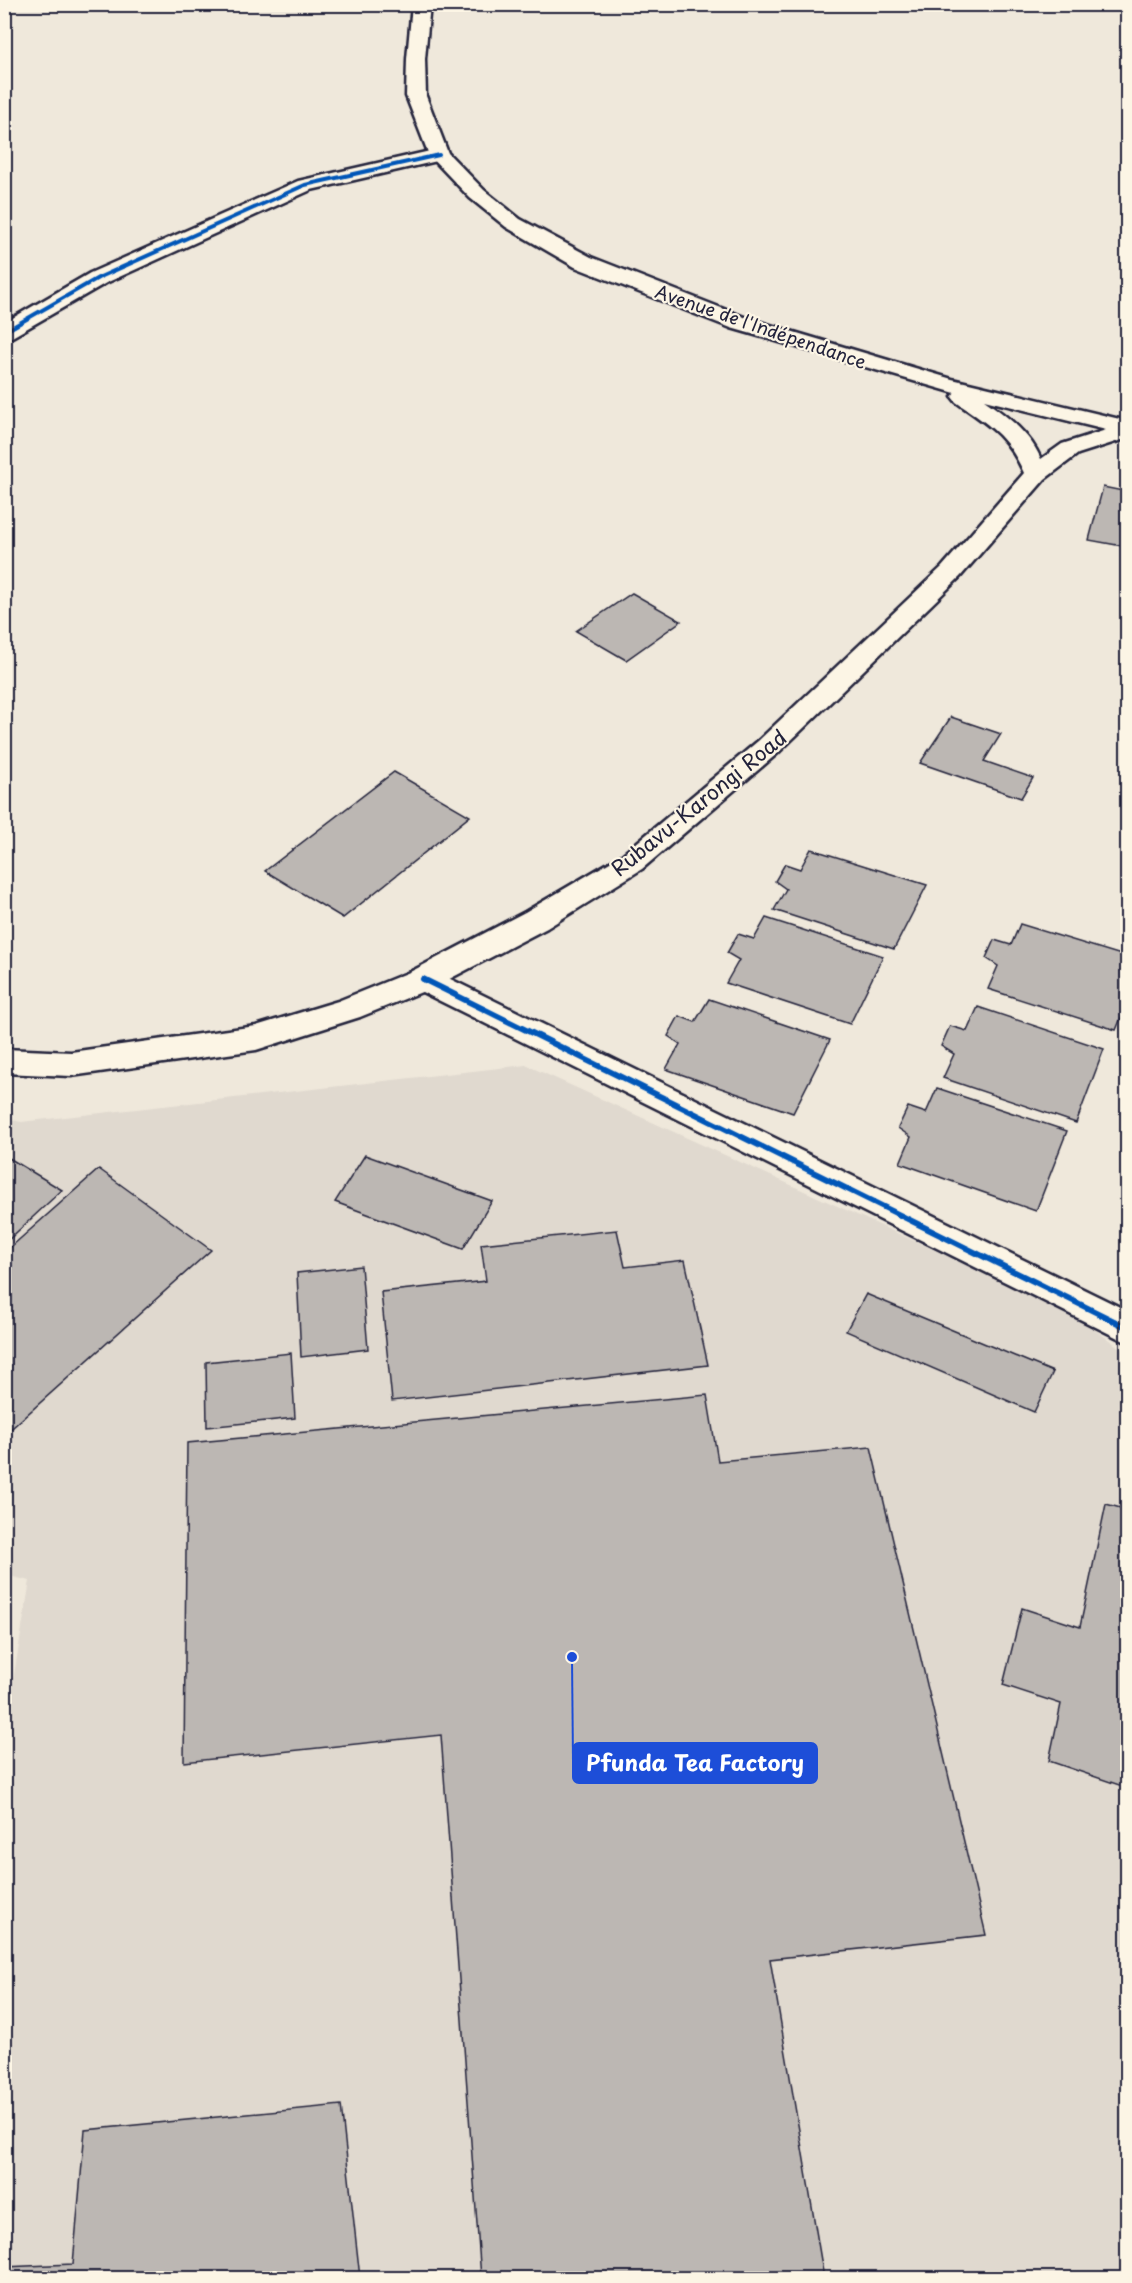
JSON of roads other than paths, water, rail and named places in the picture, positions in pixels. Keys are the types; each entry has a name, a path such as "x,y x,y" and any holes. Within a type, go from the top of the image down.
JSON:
{"main road":[{"name":"Avenue de l'Indépendance","path":"421,4 416,59 416,96 439,155 477,194 513,223 583,262 687,304 739,322 945,384 1128,430"},
{"path":"4,332 98,278 305,185 439,155"},
{"path":"945,384 999,421 1024,447 1036,474"},
{"name":"Rubavu-Karongi Road","path":"4,1061 71,1064 256,1038 349,1009 423,979 536,920 632,862 768,747 935,588 1036,474 1070,449 1128,430"},
{"path":"423,979 1128,1328"}],"place":[{"name":"Pfunda Tea Factory","path":"572,1657"}]}
